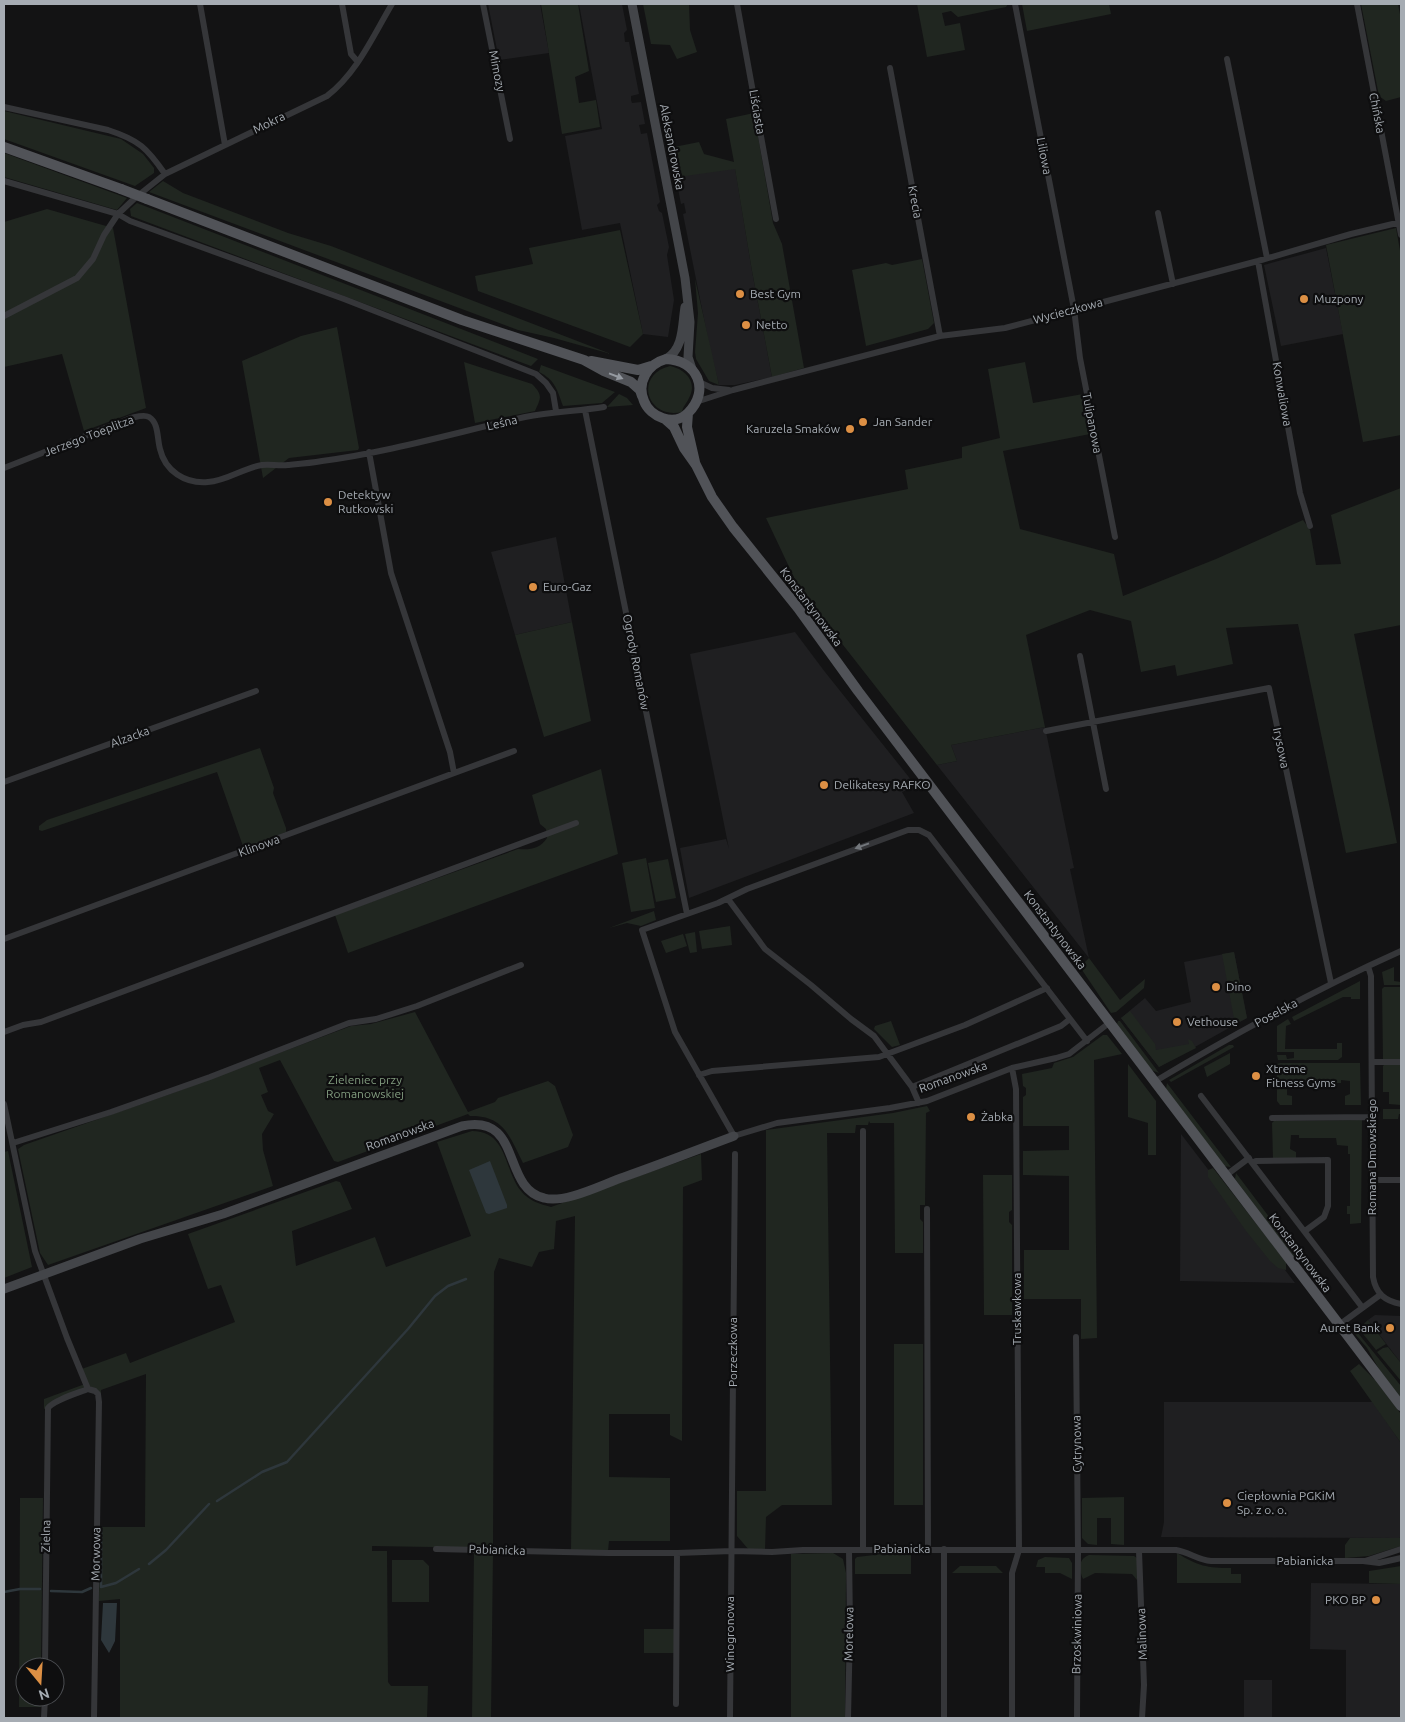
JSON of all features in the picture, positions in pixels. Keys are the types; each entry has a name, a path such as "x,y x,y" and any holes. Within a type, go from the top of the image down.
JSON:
{"main road":[{"path":"4,147 121,189 453,316 584,360 630,382 640,390 646,406 652,413 665,420 688,413 695,402 699,389 698,382 692,369 681,361 666,359 638,370 584,360"},
{"path":"642,396 644,378 651,366"},
{"name":"Konstantynowska","path":"688,413 687,427 696,465"},
{"name":"Konstantynowska","path":"665,420 674,427 712,497 733,526 798,608 858,691 1401,1406"}],"street":[{"path":"200,4 225,145"},
{"path":"342,4 352,54 358,62"},
{"name":"Mokra","path":"4,316 77,278 93,258 104,235 118,214 165,174 327,96 341,85 358,62 392,4"},
{"name":"Mimozy","path":"483,4 510,139"},
{"name":"Aleksandrowska","path":"632,4 688,295 690,322 688,357 692,369"},
{"name":"Liściasta","path":"737,4 776,219"},
{"name":"Liliowa","path":"1015,4 1074,309"},
{"name":"Chińska","path":"1357,4 1401,235"},
{"path":"1226,59 1267,258"},
{"name":"Krecia","path":"890,68 940,336"},
{"path":"4,107 124,135 140,144 165,174"},
{"path":"4,181 118,214 130,221 344,299 536,374 553,393 556,412"},
{"path":"1158,213 1173,284"},
{"name":"Wycieczkowa","path":"695,402 733,390 940,336 1005,328 1258,261 1351,234 1400,223"},
{"name":"Konwaliowa","path":"1258,261 1300,494 1310,526"},
{"name":"Aleksandrowska","path":"666,359 674,353 679,344 688,295"},
{"name":"Tulipanowa","path":"1074,309 1080,358 1115,537"},
{"name":"Wycieczkowa","path":"698,382 712,388 733,390"},
{"name":"Leśna","path":"401,446 457,432 556,412 604,407"},
{"name":"Ogrody Romanów","path":"585,410 687,914"},
{"name":"Jerzego Toeplitza","path":"4,468 131,418 144,416 149,417 155,424 160,451 168,466 179,476 195,482 216,481 262,465 287,465 322,461 401,446"},
{"path":"369,452 392,573 450,752 454,773"},
{"path":"1080,656 1106,789"},
{"name":"Irysowa","path":"1046,731 1269,688 1332,983"},
{"name":"Alzacka","path":"4,782 256,692"},
{"name":"Klinowa","path":"4,939 514,751"},
{"path":"4,1032 23,1025 41,1022 576,823"},
{"path":"734,1136 675,1032 642,930 908,830 919,830 929,835 1087,1041"},
{"path":"728,898 765,949 874,1036 912,1087 920,1103"},
{"name":"Poselska","path":"1154,1082 1242,1031 1332,983 1401,951"},
{"path":"13,1143 94,1118 202,1080 349,1023 376,1019 417,1006 521,965"},
{"name":"Romana Dmowskiego","path":"1368,966 1371,976 1373,1277 1375,1287 1380,1295"},
{"path":"699,1075 712,1071 879,1057 965,1025 1046,988"},
{"path":"912,1087 1061,1026 1070,1020"},
{"name":"Romanowska","path":"4,1289 140,1239 228,1212 462,1126 482,1125 492,1128 497,1132 504,1140 526,1187 537,1196 551,1199 582,1192 734,1136 777,1123 920,1103 1012,1068 1063,1056 1087,1041 1110,1023"},
{"path":"1372,1062 1401,1062"},
{"name":"Truskawkowa","path":"1012,1068 1016,1089 1018,1550 1012,1572 1012,1718"},
{"path":"1201,1096 1362,1307"},
{"path":"4,1104 35,1251 88,1389"},
{"path":"1272,1118 1372,1117"},
{"path":"863,1131 863,1549"},
{"name":"Porzeczkowa","path":"732,1551 735,1154"},
{"path":"1225,1176 1256,1160 1328,1160 1328,1206 1326,1213 1305,1231"},
{"path":"1372,1180 1401,1180"},
{"path":"927,1209 928,1549"},
{"path":"1339,1325 1380,1295 1386,1300 1401,1304"},
{"name":"Cytrynowa","path":"1076,1337 1078,1551"},
{"name":"Morwowa","path":"88,1389 98,1394 99,1402 94,1718"},
{"name":"Zielna","path":"45,1657 48,1408 50,1405 88,1389"},
{"name":"Pabianicka","path":"436,1549 677,1553 863,1549 1140,1550 1182,1551 1202,1560 1211,1561 1379,1563 1401,1558"},
{"path":"944,1549 944,1718"},
{"name":"Pabianicka","path":"1366,1562 1401,1549"},
{"name":"Morelowa","path":"848,1718 849,1550"},
{"name":"Malinowa","path":"1140,1550 1144,1685 1142,1718"},
{"name":"Winogronowa","path":"730,1718 730,1561 732,1551"},
{"name":"Brzoskwiniowa","path":"1076,1718 1078,1551"},
{"path":"676,1704 677,1553"}],"shaded area":[{"path":"488,4 540,4 549,53 499,60"},
{"path":"579,4 622,4 627,30 624,33 625,42 629,42 639,94 631,96 631,100 632,103 641,102 645,124 639,125 641,134 647,133 660,202 657,205 662,213 669,247 667,255 674,300 668,337 643,334 620,223 582,230 565,136 602,129"},
{"path":"734,162 772,377 735,385 719,385 683,214 686,213 684,203 681,204 675,173"},
{"name":"Muzpony","path":"1326,248 1343,334 1281,346 1264,265"},
{"name":"Euro-Gaz","path":"556,537 572,622 515,635 491,552"},
{"path":"795,632 916,786 902,792 914,813 689,898 680,848 726,839 729,849 690,654"},
{"path":"1045,727 1074,868 1070,869 1089,958 937,765 957,761 951,745"},
{"path":"1234,952 1247,1018 1159,1067 1121,1018 1145,998 1156,1011 1191,1002 1184,962"},
{"path":"1181,1134 1295,1283 1180,1281"},
{"path":"490,1161 507,1208 489,1214 486,1213 469,1170"},
{"path":"1375,1315 1401,1316 1401,1363 1368,1320"},
{"name":"Ciepłownia PGKiM Sp. z o. o.","path":"1164,1402 1373,1402 1401,1443 1401,1536 1399,1538 1161,1537 1164,1522"},
{"path":"1311,1583 1401,1584 1401,1718 1346,1718 1346,1650 1310,1649"},
{"path":"103,1603 117,1603 115,1641 109,1653 101,1640"},
{"path":"1244,1680 1272,1680 1272,1718 1244,1718"}],"green space":[{"path":"541,4 578,4 589,71 575,77 579,103 596,100 600,127 562,134"},
{"path":"643,4 689,4 690,30 697,52 677,59 670,45 651,44"},
{"path":"917,4 1008,4 1006,7 958,17 951,11 942,13 945,26 960,23 965,50 927,57"},
{"path":"1022,4 1109,4 1111,14 1027,31"},
{"path":"1361,4 1398,4 1401,19 1401,97 1386,101 1379,96"},
{"path":"4,111 121,139 143,154 154,168 154,173 135,186 4,139"},
{"path":"754,113 773,223 782,244 804,368 772,377 735,169 678,177 674,147 699,142 704,154 734,162 726,119"},
{"path":"4,153 127,198 117,210 4,177"},
{"path":"163,181 183,193 288,233 331,246 611,354 518,330 149,192"},
{"path":"137,203 538,359 531,366 131,216 130,209"},
{"path":"47,209 113,228 146,408 84,431 62,354 4,367 4,222"},
{"path":"1396,228 1401,256 1401,435 1363,442 1326,245"},
{"path":"620,230 643,334 630,347 478,291 475,276 533,264 529,248"},
{"path":"922,259 934,323 928,329 866,346 852,270 886,263 892,265"},
{"path":"695,279 719,385 709,381 696,359 698,313"},
{"path":"337,327 359,448 358,450 289,458 263,478 242,361 301,336"},
{"path":"464,362 532,384 540,397 535,411 475,423"},
{"path":"1025,362 1033,403 1083,394 1090,434 1003,451 1020,529 1114,554 1123,596 1216,559 1303,520 1310,530 1316,565 1341,564 1331,515 1401,488 1401,625 1354,634 1397,843 1346,853 1298,624 1226,628 1233,664 1177,676 1175,665 1141,672 1131,621 1090,610 1026,635 1045,727 951,745 957,761 937,765 800,590 766,518 908,489 905,470 962,458 962,447 1000,438 988,369"},
{"path":"541,365 615,392 602,403 563,406 555,386 549,378 539,372"},
{"path":"670,366 685,373 691,382 691,392 682,412 670,413 660,409 653,403 649,395 648,387 651,378 658,371"},
{"path":"619,394 627,398 633,405 607,407"},
{"path":"572,622 591,721 544,737 515,635"},
{"path":"260,748 274,788 273,793 286,832 244,849 217,772 42,831 39,830 39,826 47,820"},
{"path":"601,769 618,854 348,953 335,915 518,849 538,847 547,838 546,829 540,824 532,795"},
{"path":"646,858 655,908 631,912 622,863"},
{"path":"668,859 676,898 656,902 648,863"},
{"path":"654,911 656,920 641,926 627,923 609,928"},
{"path":"730,926 732,945 702,949 699,931"},
{"path":"695,932 697,952 690,953 685,934"},
{"path":"683,934 687,946 666,953 661,941"},
{"path":"1234,952 1247,1018 1235,1024 1222,954"},
{"path":"1089,958 1120,1000 1145,979 1144,988 1116,1012 1111,1013 1080,967"},
{"path":"1394,967 1394,981 1401,982 1401,985 1384,985 1382,972"},
{"path":"1360,981 1360,999 1343,997 1294,1021 1292,1017"},
{"path":"1384,987 1401,987 1401,1060 1383,1059 1382,989"},
{"path":"1130,1011 1155,1044 1156,1050 1189,1044 1188,1039 1192,1041 1196,1048 1159,1067 1121,1018"},
{"name":"Zieleniec przy Romanowskiej","path":"415,1012 468,1112 495,1102 498,1098 548,1081 555,1086 573,1135 568,1147 523,1163 504,1129 491,1119 470,1116 468,1114 338,1162 334,1161 280,1060 259,1068 268,1092 261,1095 268,1111 274,1114 262,1134 263,1150 273,1186 48,1265 40,1253 18,1149 24,1145 173,1093 351,1026 371,1024"},
{"path":"1288,1019 1291,1024 1286,1026 1285,1049 1337,1049 1337,1043 1342,1043 1342,1057 1338,1060 1278,1060 1277,1055 1286,1055 1287,1059 1294,1058 1294,1052 1277,1052 1277,1026"},
{"path":"891,1021 900,1045 892,1047 874,1029 875,1026"},
{"path":"1120,1021 1159,1073 1151,1070 1117,1024"},
{"path":"1103,1035 1107,1035 1122,1054 1094,1060 1097,1338 1081,1339 1081,1299 1024,1299 1024,1250 1069,1250 1069,1176 1023,1175 1023,1151 1069,1150 1069,1126 1023,1126 1023,1097 1026,1095 1026,1088 1023,1086 1022,1074 1052,1068 1054,1063 1073,1057"},
{"path":"1229,1045 1234,1047 1171,1082 1169,1080"},
{"path":"1230,1053 1230,1064 1207,1077 1204,1067"},
{"path":"1360,1063 1361,1105 1345,1105 1345,1096 1350,1094 1350,1081 1341,1080 1341,1083 1296,1083 1296,1080 1287,1081 1287,1095 1292,1096 1292,1105 1280,1105 1277,1101 1277,1064"},
{"path":"1128,1064 1156,1101 1156,1155 1148,1155 1148,1123 1128,1117"},
{"path":"1384,1065 1401,1065 1401,1105 1389,1104 1389,1092 1383,1092"},
{"path":"1167,1083 1231,1167 1223,1166 1166,1089"},
{"path":"927,1106 930,1111 926,1113 925,1205 920,1205 920,1219 923,1222 923,1253 895,1253 894,1123 870,1123 869,1121 868,1125 856,1125 855,1133 827,1133 832,1505 782,1505 766,1517 765,1550 749,1550 737,1536 737,1491 766,1491 766,1130 893,1113"},
{"path":"1383,1109 1401,1109 1401,1114 1399,1114 1398,1119 1383,1119"},
{"path":"1362,1120 1361,1223 1350,1224 1350,1214 1347,1214 1347,1206 1350,1206 1350,1154 1348,1154 1348,1146 1337,1145 1336,1138 1299,1138 1299,1135 1291,1135 1290,1149 1296,1152 1296,1159 1273,1159 1272,1123 1274,1121"},
{"path":"472,1131 484,1133 499,1145 515,1183 524,1194 535,1202 551,1207 701,1154 702,1180 683,1187 682,1441 670,1435 670,1414 609,1414 609,1477 670,1478 670,1541 609,1541 608,1551 571,1550 575,1216 556,1221 554,1249 539,1252 532,1267 499,1258 494,1272 493,1548 372,1546 372,1551 387,1551 388,1682 391,1686 428,1686 427,1718 120,1718 120,1599 99,1601 100,1527 145,1527 146,1374 101,1390 101,1395 91,1389 44,1409 44,1399 85,1384 79,1370 126,1353 130,1363 235,1322 221,1285 208,1289 188,1234 336,1181 340,1182 352,1209 292,1231 296,1266 375,1237 386,1267 471,1236 437,1142"},
{"path":"8,1151 32,1267 4,1278 4,1152"},
{"path":"1213,1168 1286,1262 1286,1270 1278,1268 1270,1261 1246,1231 1208,1177 1208,1170"},
{"path":"1236,1173 1307,1267 1295,1259 1235,1179"},
{"path":"983,1175 1012,1175 1012,1210 1009,1212 1009,1222 1012,1225 1012,1315 984,1315"},
{"path":"1368,1320 1386,1344 1376,1350 1359,1329"},
{"path":"1353,1327 1401,1386 1401,1399 1380,1371 1367,1348 1355,1334"},
{"path":"894,1344 923,1344 923,1505 894,1505"},
{"path":"1388,1347 1401,1363 1401,1381 1377,1352"},
{"path":"1359,1364 1376,1381 1401,1414 1401,1443 1350,1371"},
{"path":"1124,1497 1124,1545 1111,1544 1111,1518 1097,1518 1097,1545 1088,1544 1082,1538 1082,1498"},
{"path":"20,1498 43,1498 41,1657 19,1657"},
{"path":"1401,1536 1401,1546 1369,1556 1345,1558 1345,1545 1350,1538 1399,1538"},
{"path":"474,1551 493,1552 491,1718 472,1718"},
{"path":"833,1553 843,1559 846,1573 845,1718 791,1718 791,1554"},
{"path":"1177,1553 1203,1565 1231,1568 1231,1574 1241,1574 1241,1583 1177,1583"},
{"path":"883,1554 911,1554 911,1574 855,1574 855,1559 857,1557"},
{"path":"1089,1555 1134,1556 1137,1558 1137,1580 1132,1574 1095,1573 1083,1579 1080,1565 1083,1559"},
{"path":"1045,1557 1069,1558 1072,1563 1072,1579 1060,1573 1045,1573 1045,1567 1036,1567 1038,1560"},
{"path":"392,1560 423,1560 429,1566 429,1602 392,1602"},
{"path":"960,1566 996,1566 1003,1573 952,1573"},
{"path":"1401,1566 1401,1584 1369,1583 1369,1571"},
{"path":"644,1629 674,1629 674,1653 644,1653"}],"waterway":[{"path":"217,1501 262,1472 287,1462 408,1329 435,1296 448,1286 466,1279"},
{"path":"149,1564 166,1550 209,1504"},
{"path":"101,1530 101,1587 116,1583 139,1569"},
{"path":"51,1591 82,1592 91,1588"},
{"path":"4,1592 20,1589 40,1589"}],"place":[{"name":"Best Gym","path":"740,294"},
{"name":"Muzpony","path":"1304,299"},
{"name":"Netto","path":"746,325"},
{"name":"Jan Sander","path":"863,422"},
{"name":"Karuzela Smaków","path":"850,429"},
{"name":"Detektyw Rutkowski","path":"328,502"},
{"name":"Euro-Gaz","path":"533,587"},
{"name":"Delikatesy RAFKO","path":"824,785"},
{"name":"Dino","path":"1216,987"},
{"name":"Vethouse","path":"1177,1022"},
{"name":"Xtreme Fitness Gyms","path":"1256,1076"},
{"name":"Żabka","path":"971,1117"},
{"name":"Auret Bank","path":"1390,1328"},
{"name":"Ciepłownia PGKiM Sp. z o. o.","path":"1227,1503"},
{"name":"PKO BP","path":"1376,1600"}]}
